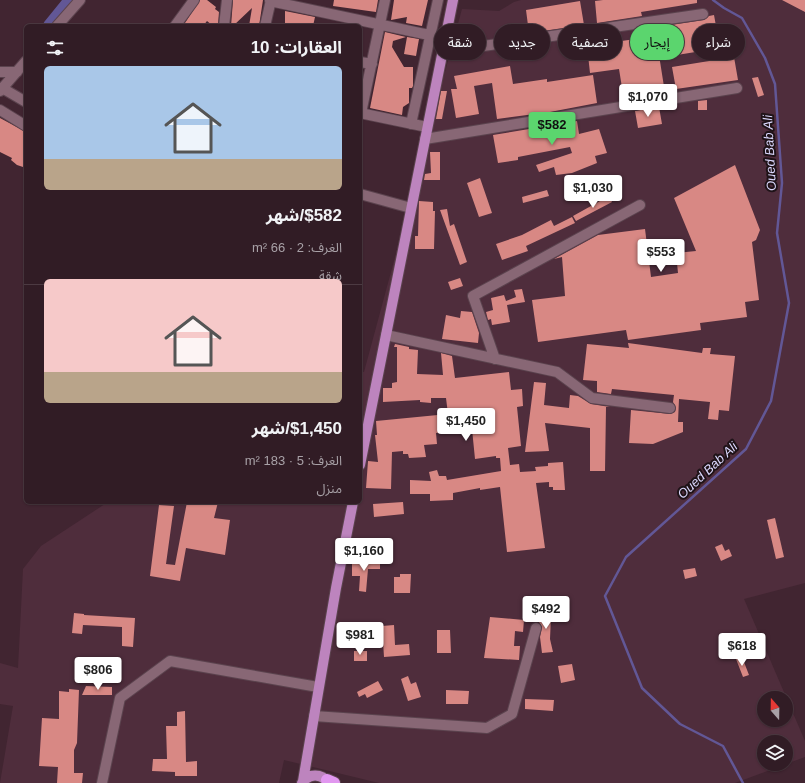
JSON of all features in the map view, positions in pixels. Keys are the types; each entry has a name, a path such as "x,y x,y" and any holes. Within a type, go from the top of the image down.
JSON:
{"main road":[{"path":"448,24 453,0"},
{"path":"362,455 440,60"},
{"path":"302,782 352,504"},
{"path":"307,749 310,764 327,780"},
{"path":"302,782 309,776 327,780"}],"street":[{"path":"59,24 80,0"},
{"path":"176,24 194,0"},
{"path":"224,24 227,0"},
{"path":"265,24 271,0 429,35"},
{"path":"362,109 385,0"},
{"path":"411,124 429,35 438,0"},
{"path":"486,46 703,14"},
{"path":"362,62 372,64"},
{"path":"24,63 1,89 24,101"},
{"path":"0,72 17,72"},
{"path":"425,139 737,88"},
{"path":"0,110 24,125"},
{"path":"362,113 427,127"},
{"path":"362,195 411,208"},
{"path":"495,359 473,296 640,205"},
{"path":"386,335 557,372 592,398 670,408"},
{"path":"314,716 487,728 512,714 536,628"},
{"path":"102,783 120,698 170,661 318,687"}],"shaded area":[{"path":"521,0 805,0 805,583 744,599 784,691 757,691 757,727 793,727 793,713 805,741 805,757 793,761 793,735 757,735 757,771 767,771 735,783 379,783 284,760 279,783 0,783 13,706 0,704 0,663 18,668 23,569 41,546 105,504 362,504 362,372 364,372 448,60 486,60 486,24 458,24 462,9 499,11 514,2"}],"building":[{"path":"200,0 207,0 216,7 215,9 219,12 218,24 211,24 207,21 205,24 184,24"},
{"path":"233,0 263,0 259,24 249,24 252,8 235,24 231,24"},
{"path":"334,0 378,0 376,12 333,6"},
{"path":"394,0 428,0 422,26 406,23 407,17 391,20"},
{"path":"697,0 697,3 641,12 642,16 597,23 595,1"},
{"path":"782,0 805,0 805,12"},
{"path":"580,1 584,24 558,24 558,29 550,30 550,24 528,24 526,10"},
{"path":"285,11 315,17 313,24 285,24"},
{"path":"714,15 716,24 692,24 692,53 684,54 684,24 678,24 704,20 709,16"},
{"path":"385,32 406,37 393,41 392,47 404,67 413,67 413,86 412,88 409,88 409,103 403,107 402,115 370,108"},
{"path":"407,37 419,39 416,56 404,54"},
{"path":"630,40 630,60 660,60 665,93 624,100 619,69 590,73 589,60 622,60 622,41"},
{"path":"715,60 735,60 738,80 676,89 672,67"},
{"path":"510,66 513,84 547,79 547,82 593,75 597,103 550,112 497,119 492,83 474,86 479,114 456,118 451,89 457,89 454,76"},
{"path":"758,77 764,95 758,97 752,78"},
{"path":"441,91 447,91 442,119 436,119"},
{"path":"707,100 707,110 698,110 698,101"},
{"path":"659,107 662,124 638,128 635,111"},
{"path":"0,118 24,131 24,167 17,165 11,160 12,158 0,152"},
{"path":"577,121 579,134 599,129 607,153 595,156 597,163 572,173 556,175 554,167 539,172 536,165 572,153 570,147 518,157 518,160 498,163 493,135"},
{"path":"430,152 440,152 440,180 424,180 425,174 431,173"},
{"path":"735,165 760,230 756,240 752,242 759,300 745,302 747,317 700,323 701,330 628,340 626,330 538,342 532,300 565,296 562,257 554,259 598,235 645,229 651,277 678,273 676,253 696,251 674,198"},
{"path":"480,178 492,213 479,217 467,183"},
{"path":"547,190 549,196 523,203 522,197"},
{"path":"609,196 612,202 576,221 573,216"},
{"path":"419,201 433,202 433,211 435,211 434,249 415,249 415,236 418,236"},
{"path":"447,209 450,226 454,224 467,262 460,265 440,210"},
{"path":"572,217 575,223 526,246 528,251 502,260 496,244 522,235 551,220 554,226"},
{"path":"460,278 463,286 451,290 448,282"},
{"path":"522,289 525,302 507,305 510,322 492,325 491,319 488,320 486,312 493,310 491,298 504,295 506,301 516,297 514,290"},
{"path":"461,311 472,312 479,333 478,343 442,339 446,315 460,318"},
{"path":"628,343 702,353 703,348 711,348 710,354 735,356 729,411 719,410 718,420 708,419 710,402 679,399 678,422 683,422 683,432 653,444 629,443 631,410 670,414 675,412 676,408 673,402 674,395 612,389 611,394 597,392 597,381 583,380 587,344 629,348"},
{"path":"395,344 409,347 409,349 418,350 417,374 443,375 441,353 452,356 455,378 509,372 511,390 522,389 523,406 517,407 521,446 508,448 510,465 519,464 520,472 536,471 535,467 548,466 548,463 563,462 565,490 553,490 553,487 549,487 549,482 536,483 545,548 507,552 500,487 480,490 480,488 453,493 453,500 430,501 430,494 410,494 410,480 431,481 429,472 437,470 439,476 446,476 447,480 501,471 500,458 496,458 496,456 475,459 472,429 436,433 437,444 424,445 426,457 409,458 408,454 403,454 403,451 392,452 391,489 366,488 368,461 378,462 375,435 377,435 376,421 448,414 446,398 431,398 431,403 420,402 420,400 383,402 383,388 392,388 392,383 397,382 397,347 394,347"},
{"path":"534,382 546,383 544,405 569,408 570,395 578,396 591,404 610,407 606,407 605,471 590,471 590,428 545,423 549,451 525,452"},
{"path":"403,502 404,514 374,517 373,504"},
{"path":"187,504 218,504 214,518 230,520 225,555 186,548 180,581 150,576 159,505 174,506 166,564 175,565"},
{"path":"775,518 784,557 776,559 767,520"},
{"path":"722,544 725,551 729,549 732,556 721,561 715,547"},
{"path":"352,562 380,562 380,569 368,569 366,592 359,591 360,576 352,576"},
{"path":"695,568 697,576 685,579 683,570"},
{"path":"400,574 411,574 410,593 394,593 394,577 400,577"},
{"path":"542,608 553,608 550,639 553,652 542,653 540,637 542,627 539,622 542,622"},
{"path":"74,613 135,618 133,647 122,646 122,627 83,625 82,634 72,633"},
{"path":"490,617 524,620 523,632 515,631 514,646 520,646 519,660 484,658"},
{"path":"394,625 395,645 409,644 410,655 384,657 382,626"},
{"path":"437,630 450,630 451,653 437,653"},
{"path":"354,651 367,651 367,661 354,661"},
{"path":"742,657 749,675 743,677 736,659"},
{"path":"572,664 575,680 561,683 558,666"},
{"path":"83,665 116,668 115,677 82,674"},
{"path":"408,676 411,684 416,682 421,697 408,701 401,679"},
{"path":"378,681 383,690 367,698 365,694 359,697 357,692"},
{"path":"86,686 112,687 112,695 82,695"},
{"path":"69,689 79,690 77,743 74,750 74,773 83,773 82,783 57,783 58,767 39,766 42,718 59,719 59,691 69,692"},
{"path":"446,690 469,691 468,704 446,704"},
{"path":"525,699 554,700 553,711 525,709"},
{"path":"185,711 186,762 197,761 197,776 175,776 175,772 152,771 153,759 167,759 166,726 177,726 177,712"}],"waterway":[{"path":"52,24 71,0"},
{"name":"Oued Bab Ali","path":"713,0 742,18 765,58 775,84 782,183 777,233 789,303 771,401 746,449 626,557 605,596 642,688 680,724 723,746 743,783"}]}
